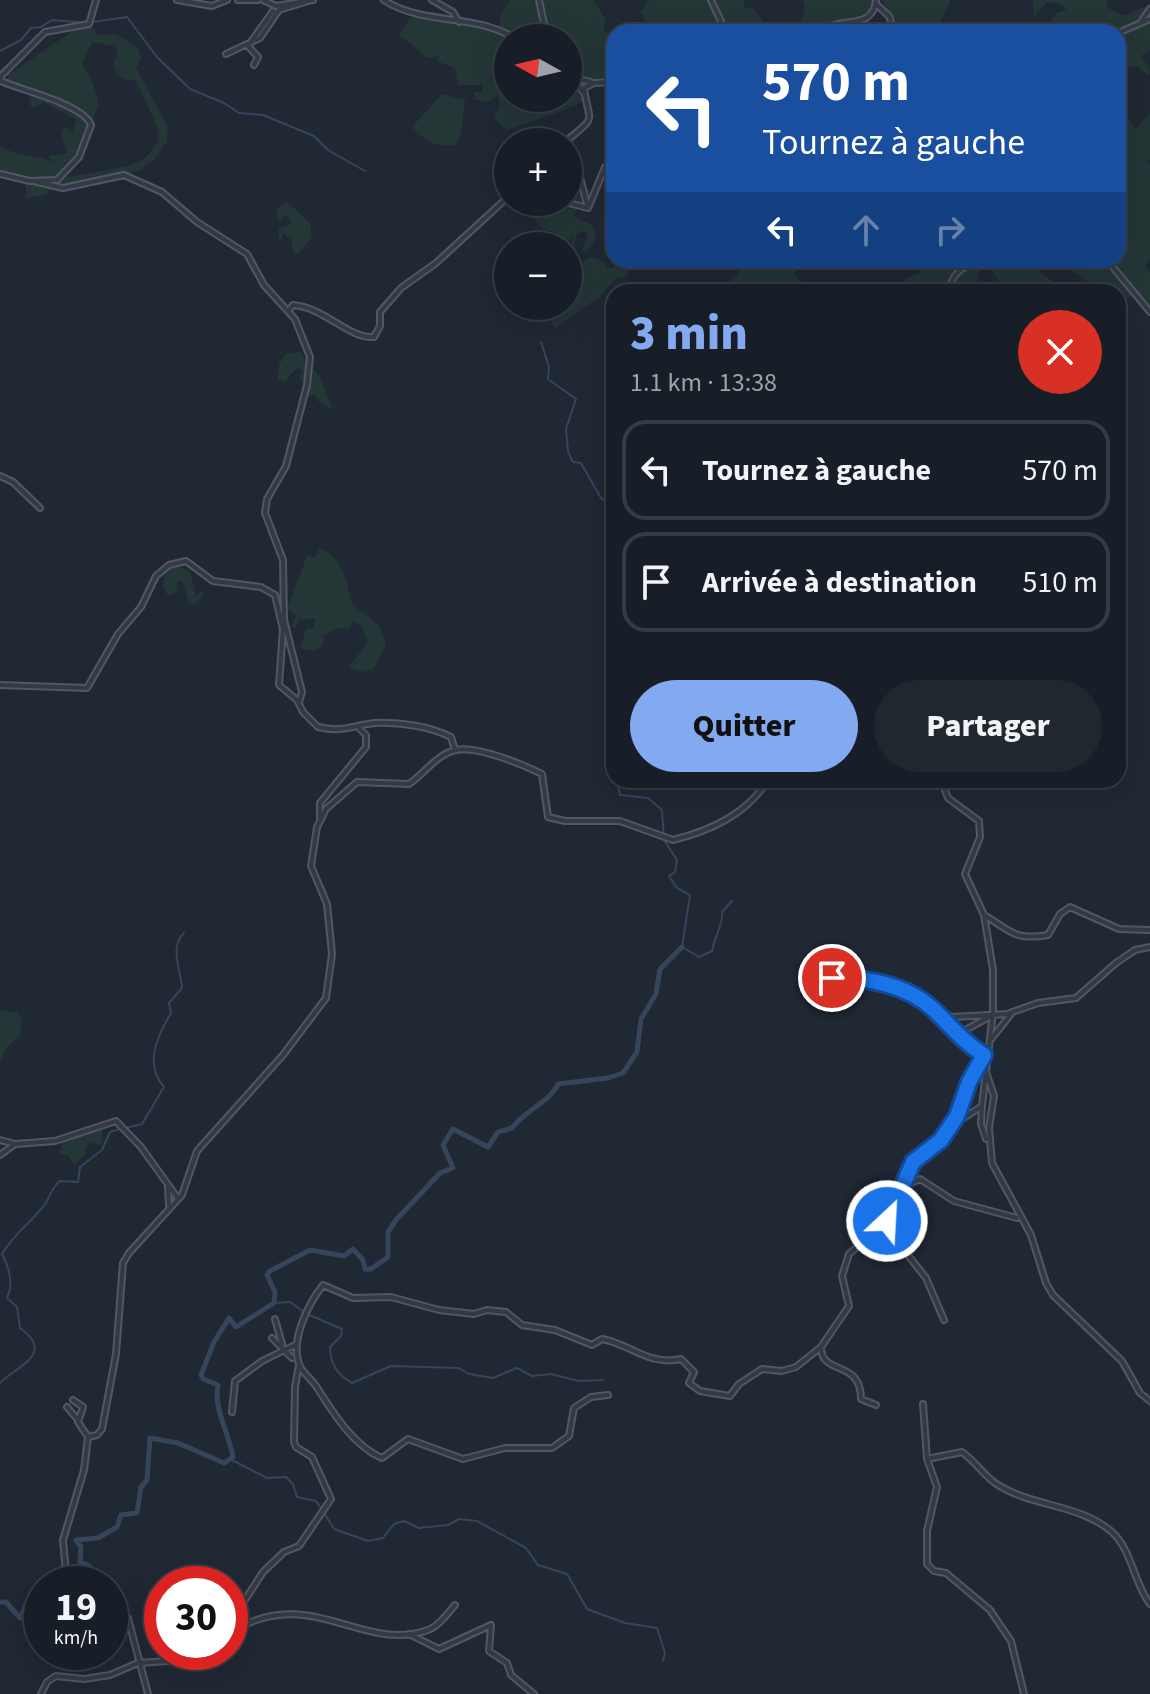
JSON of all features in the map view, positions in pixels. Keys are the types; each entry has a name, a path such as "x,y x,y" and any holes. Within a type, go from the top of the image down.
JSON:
{"street":[{"path":"37,182 57,180 69,171 81,152 90,120 61,102 29,94 1,81 1,76 45,32 89,24 96,0"},
{"path":"177,0 212,6 227,0"},
{"path":"238,0 261,0 276,6 311,1"},
{"path":"385,1 395,0"},
{"path":"432,0 453,12 459,22"},
{"path":"539,0 544,24"},
{"path":"711,0 722,24"},
{"path":"226,54 260,38 279,10 311,1"},
{"path":"385,1 403,12 494,26"},
{"path":"843,24 864,20 876,2 892,24"},
{"path":"1141,22 1150,9"},
{"path":"1126,29 1150,19"},
{"path":"248,46 258,57 254,65"},
{"path":"582,80 606,82"},
{"path":"581,128 590,120 589,104 583,92 594,83"},
{"path":"588,208 606,166"},
{"path":"0,174 63,188 118,175 150,186 247,254 264,285 295,319 308,349 307,385 286,466 267,499 265,513 283,560 283,614 302,692 299,703"},
{"path":"582,185 588,208"},
{"path":"582,206 588,208"},
{"path":"278,298 293,305 314,307 362,336 374,337 380,326 380,312 401,288 436,263 494,210"},
{"path":"1114,268 1150,312"},
{"path":"288,311 293,305"},
{"path":"0,476 13,482 40,508"},
{"path":"0,685 87,688 118,634 141,607 156,576 169,565 186,561 213,581 261,587 272,592 283,629 279,685 299,703 318,727 360,729 380,723 425,727 451,737 455,750"},
{"path":"88,1437 97,1435 102,1429 116,1354 123,1263 168,1207 182,1195 197,1151 283,1055 322,1007 329,991 332,954 327,898 311,866 320,803 366,747 366,735 360,729"},
{"path":"319,821 348,787 357,782 409,784 455,750 514,761 542,774 546,781 548,817 594,823 620,821 664,838 679,839 727,819 757,797 763,788"},
{"path":"944,788 948,798 979,821 980,837 965,874 984,915 993,970 993,1014 982,1106 982,1129 992,1163 1035,1244 1046,1283 1053,1295 1122,1361 1140,1393 1150,1401"},
{"path":"984,915 1010,935 1048,935 1060,914 1070,907 1119,929 1150,930"},
{"path":"827,984 832,978 876,980 952,1017 1013,1012 1038,1003 1076,998 1116,963 1135,950 1150,947"},
{"path":"924,1002 956,1035 987,1052"},
{"path":"248,1595 263,1572 284,1552 299,1546 331,1499 312,1457 296,1447 294,1442 295,1387 299,1363 297,1344 307,1311 323,1285 353,1298 370,1295 391,1297 439,1310 474,1314 487,1310 506,1312 522,1325 555,1330 592,1345 602,1339 624,1343 657,1362 681,1359 694,1372 689,1383 700,1391 726,1397 762,1369 791,1370 821,1347 849,1306 842,1276 849,1254 887,1221 899,1201 913,1162 929,1149 941,1146 996,1029 1013,1012"},
{"path":"956,1035 993,1014"},
{"path":"986,1074 994,1096 988,1146"},
{"path":"952,1127 982,1106"},
{"path":"0,1140 15,1144 55,1141 112,1120 128,1130 177,1197"},
{"path":"0,1155 15,1144"},
{"path":"903,1188 920,1179 954,1201 1020,1219"},
{"path":"168,1185 168,1207"},
{"path":"899,1201 904,1225 900,1245 926,1278 944,1320"},
{"path":"275,1319 284,1346 292,1358"},
{"path":"272,1338 284,1346"},
{"path":"232,1412 235,1381 284,1346 297,1344"},
{"path":"821,1347 820,1353 829,1363 854,1374 865,1404 876,1405"},
{"path":"279,1351 299,1363 340,1420 365,1447 382,1458 408,1439 463,1459 505,1448 552,1448 569,1436 574,1408 591,1397 608,1395"},
{"path":"73,1400 83,1407 78,1420"},
{"path":"923,1404 927,1459 937,1487 927,1531 927,1564 934,1571 946,1573 990,1610 1011,1641 1024,1694"},
{"path":"65,1566 63,1540 84,1470 88,1437 67,1407"},
{"path":"927,1459 962,1452 980,1464 996,1484 1033,1501 1072,1510 1113,1533 1150,1604"},
{"path":"248,1621 272,1614 309,1615 383,1632 405,1633 429,1630 455,1605"},
{"path":"128,1618 148,1694"},
{"path":"405,1633 439,1649 491,1625 489,1651 507,1663 511,1675 534,1694"},
{"path":"41,1694 52,1677 84,1679 110,1675 144,1663"}],"shaded area":[{"path":"510,0 593,0 606,20 603,31 606,33 606,78 582,81 582,24 500,24 500,16"},
{"path":"649,0 744,0 744,8 752,7 765,24 647,24 640,12"},
{"path":"803,0 874,0 875,13 865,24 787,24 800,23 805,11"},
{"path":"881,0 951,0 939,24 897,24"},
{"path":"1033,0 1107,0 1108,8 1125,16 1150,4 1150,50 1141,56 1150,69 1148,75 1136,66 1126,68 1126,24 1049,24 1056,13 1067,10 1060,4 1047,2 1034,17"},
{"path":"411,17 494,25 494,98 488,102 473,99 474,92 482,92 482,85 458,85 455,68 439,62 438,56 428,58 399,35"},
{"path":"93,26 97,35 116,34 138,48 141,58 136,68 168,127 167,141 156,158 139,171 51,186 47,194 26,199 25,183 0,174 0,146 52,162 49,156 67,153 61,132 65,127 72,133 76,120 44,102 32,108 29,102 32,94 7,80 8,75 77,28","holes":["93,42 114,46 118,53 113,64 117,75 129,81 136,80 159,140 137,163 61,177 82,141 98,104 95,88 82,63"]},
{"path":"442,94 465,100 461,136 454,145 431,142 412,127"},
{"path":"497,112 560,112 513,128 505,128 494,118"},
{"path":"1126,113 1135,130 1150,113 1150,159 1145,161 1150,165 1150,259 1145,266 1150,273 1150,312 1134,290 1126,301 1126,284 1099,284 1099,281 1090,284 1067,269 1126,268"},
{"path":"582,184 593,193 591,200 582,201"},
{"path":"286,201 310,223 312,238 298,254 293,252 291,239 283,233 281,240 278,238 279,228 292,224 286,214 280,220 277,218 277,210"},
{"path":"532,216 573,216 592,225 596,238 587,252 582,250 588,234 584,231 554,232 542,229"},
{"path":"590,257 605,262 606,268 626,268 628,276 606,284 606,289 599,297 582,309 582,263"},
{"path":"737,268 796,268 795,276 804,284 727,283 739,275"},
{"path":"920,268 979,268 978,281 972,284 905,284 905,279 921,273"},
{"path":"992,268 1040,268 1042,274 1057,284 1003,284"},
{"path":"551,320 567,320 554,329"},
{"path":"300,352 320,377 333,410 318,401 315,394 306,395 308,389 299,376 303,371 299,366 285,381 278,380 279,365 285,354"},
{"path":"319,549 338,563 352,605 381,630 386,646 373,669 363,672 348,668 368,642 361,625 353,621 350,629 337,628 323,635 324,644 313,651 300,648 306,629 313,628 316,618 299,621 295,629 291,627 296,616 287,609 307,556 315,558"},
{"path":"173,566 190,571 196,597 202,591 204,594 194,605 188,601 183,583 178,580 176,592 168,596 163,587 165,570"},
{"path":"0,1010 17,1013 22,1019 21,1034 6,1048 0,1064"},
{"path":"102,1128 103,1142 98,1145 93,1142 86,1147 86,1153 74,1166 69,1156 59,1153 63,1141"}],"waterway":[{"path":"0,51 21,40 31,28 41,27 52,20 87,23 93,1"},
{"path":"92,22 127,17 157,57 190,89 239,113 263,115 314,136 328,150 365,171"},
{"path":"541,342 549,367 548,379 576,399 566,429 568,452 573,462 581,463 606,502"},
{"path":"619,788 620,795 648,798 662,810 664,840 677,860 675,872 669,876 677,888 690,895 682,947 699,957 712,951 722,912 732,901"},
{"path":"126,1128 142,1124 164,1087 155,1069 155,1050 171,1013 169,1003 182,988 177,945 184,933"},
{"path":"89,1566 80,1562 81,1547 76,1540 98,1538 117,1527 121,1515 137,1513 141,1487 147,1480 150,1438 178,1443 224,1463 233,1457 219,1412 218,1385 203,1379 201,1375 214,1342 229,1318 236,1327 274,1303 275,1292 267,1275 270,1271 310,1250 344,1256 353,1249 363,1260 365,1269 371,1269 388,1257 388,1232 396,1220 440,1173 453,1168 443,1145 453,1129 488,1147 498,1132 512,1128 549,1096 558,1084 608,1078 623,1073 637,1052 641,1019 656,994 660,969 682,947"},
{"path":"0,1383 30,1359 35,1345 20,1328 17,1307 7,1298 10,1276 2,1254 42,1208 57,1184 60,1181 78,1182 80,1167 102,1150 110,1132 120,1129"},
{"path":"274,1303 290,1302 304,1312"},
{"path":"307,1314 342,1329 341,1336 330,1347 331,1358 338,1372 352,1383 391,1366 459,1368 469,1374 493,1378 517,1368 532,1376 551,1374 579,1381 603,1380"},
{"path":"230,1459 267,1478 286,1477 293,1484 297,1497 316,1501 320,1507"},
{"path":"323,1511 334,1529 368,1541 383,1538 394,1524 404,1521 419,1528 448,1525 459,1519 477,1521 526,1548 538,1565 567,1574 587,1609 625,1623 657,1628 665,1653 663,1661"},
{"path":"0,1602 6,1602 20,1618 24,1609"}],"route":[{"path":"832,978 876,980 924,1002 957,1036 984,1055 969,1082 964,1104 957,1116 941,1140 913,1162 899,1201 887,1221"}]}
